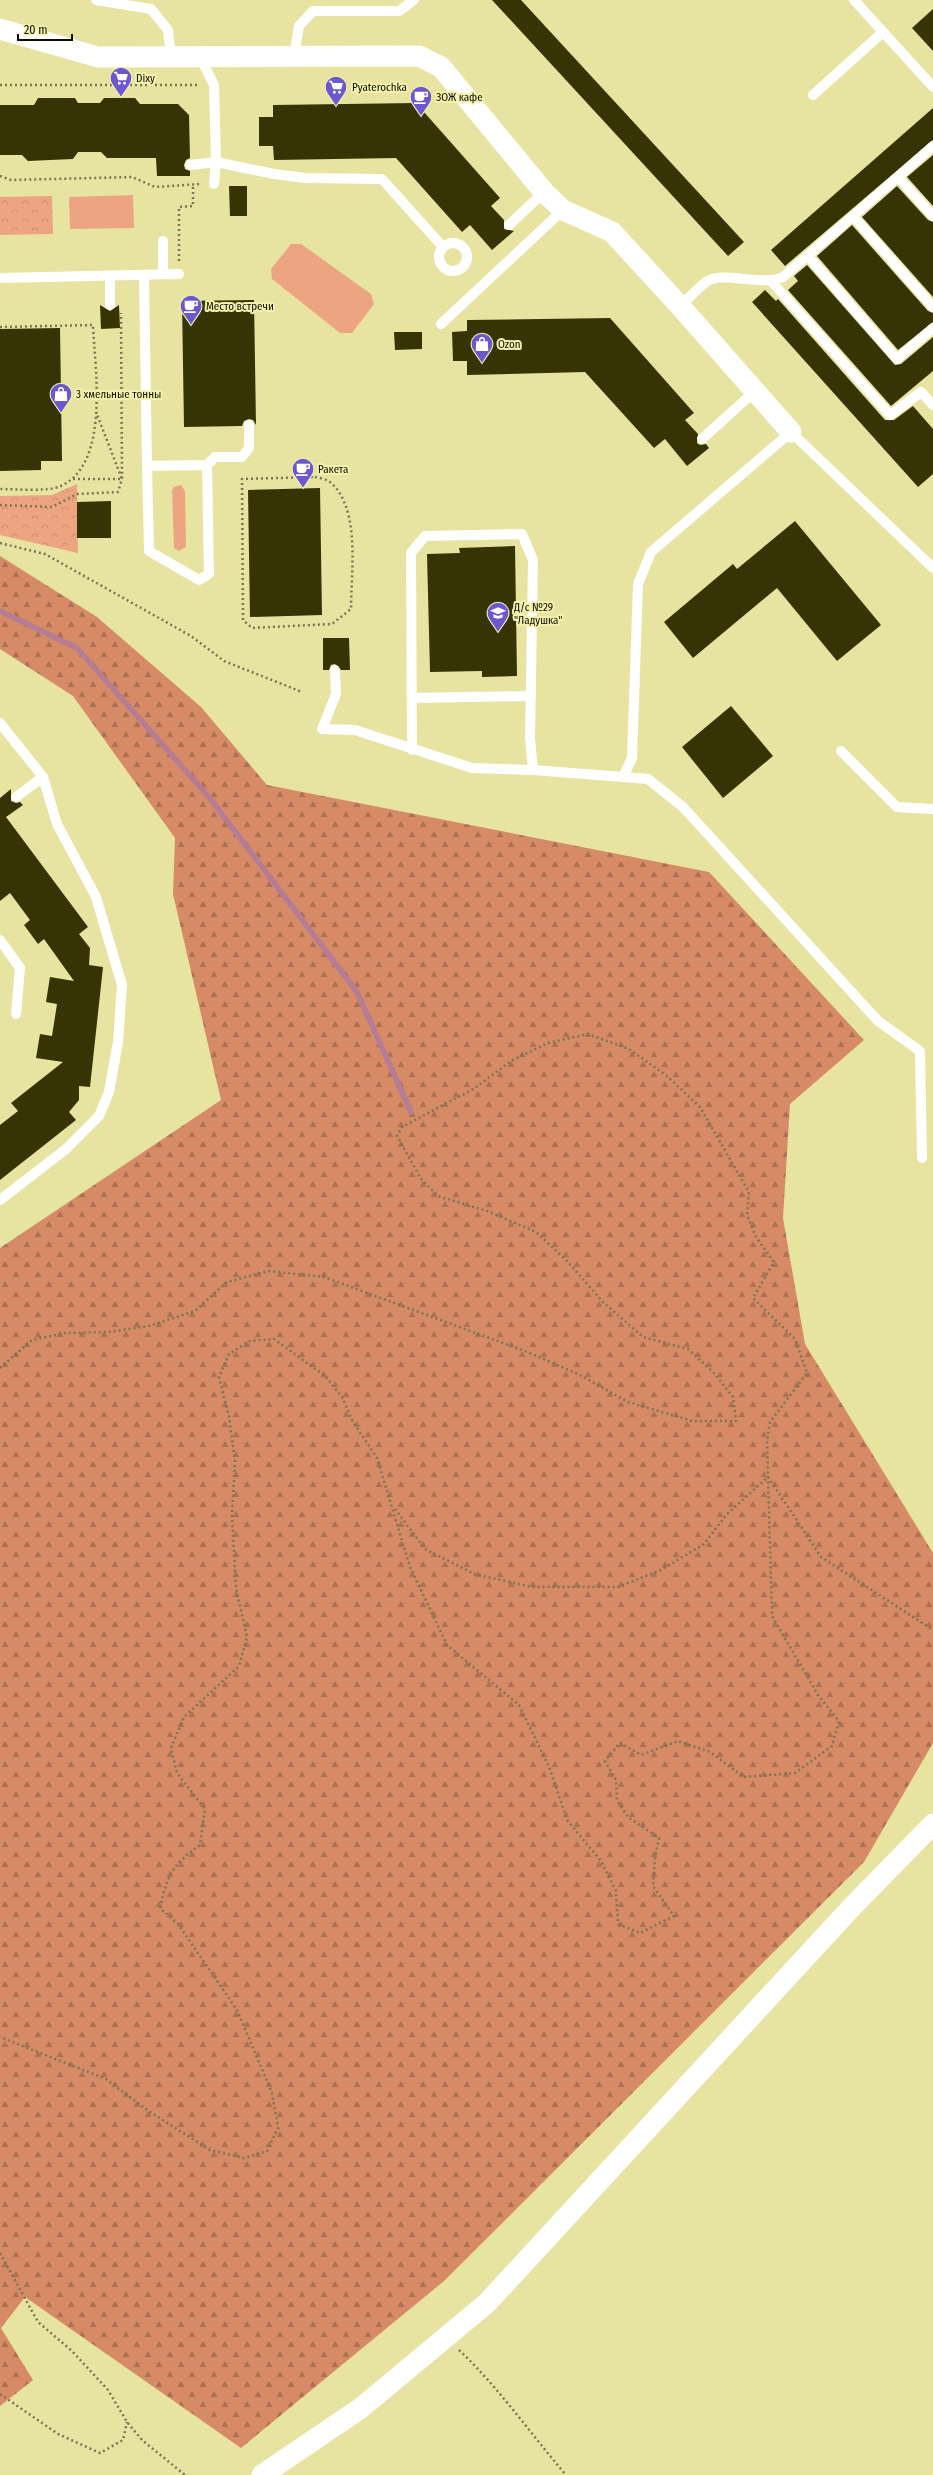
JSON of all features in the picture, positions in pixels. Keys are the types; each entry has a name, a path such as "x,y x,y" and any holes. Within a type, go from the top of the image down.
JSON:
{"street":[{"path":"0,30 98,57 171,58 419,56 441,66 544,192 563,210 612,232 680,306 790,432"},
{"path":"262,2475 361,2408 487,2303 850,1909 933,1824"}],"lane":[{"path":"96,0 151,9 168,30 171,58"},
{"path":"294,56 299,26 313,11 399,11 414,0"},
{"path":"854,0 933,87"},
{"path":"813,95 883,32"},
{"path":"200,57 214,85 216,162 214,184"},
{"path":"680,306 706,282 717,278 772,282 783,277 933,146"},
{"path":"190,165 216,162 274,174 305,178 382,179 443,247"},
{"path":"898,177 933,216"},
{"path":"509,225 544,192"},
{"path":"441,324 563,210"},
{"path":"854,216 933,307"},
{"path":"163,241 163,274"},
{"path":"808,256 897,359 933,328"},
{"path":"0,278 144,276 179,274"},
{"path":"110,276 110,303"},
{"path":"144,276 149,551 199,580 209,574 207,465"},
{"path":"772,282 890,416 921,392 933,405"},
{"path":"702,439 755,392"},
{"path":"147,466 207,465 215,457 242,457 249,448 250,426"},
{"path":"623,778 632,758 638,584 651,552 790,432 933,568"},
{"path":"412,750 413,698 411,553 425,536 522,534 532,560 530,738 533,770"},
{"path":"335,670 336,694 322,729 355,730 412,750 472,768 533,770 648,779 684,807 878,1021 920,1050 922,1158"},
{"path":"413,698 531,696"},
{"path":"0,723 44,777 57,824 96,897 122,985 118,1042 109,1092 99,1116 66,1149 0,1200"},
{"path":"841,751 897,808 933,809"},
{"path":"16,797 44,777"},
{"path":"0,940 20,968 16,1014"}],"path":[{"path":"0,85 214,85"},
{"path":"0,176 11,180 132,177 155,187 214,184"},
{"path":"179,274 179,207 193,206 193,185"},
{"path":"0,505 52,508 77,494 118,492 122,479 121,302 110,303"},
{"path":"0,327 93,325 95,409 95,432 87,461 72,479 59,487 0,489"},
{"path":"95,409 122,479"},
{"path":"315,476 329,481 344,500 351,520 351,609 332,624 252,628 243,620 242,479 315,476"},
{"path":"72,479 122,479"},
{"path":"0,543 45,554 191,636 224,661 302,692"},
{"path":"0,1368 32,1340 65,1333 109,1332 149,1326 195,1311 227,1282 268,1271 324,1277 527,1352 578,1374 628,1402 692,1421 736,1420 733,1397 713,1372 688,1349 643,1337 603,1302 567,1261 536,1232 487,1210 438,1196 421,1180 397,1136 402,1127 475,1088 511,1062 548,1042 588,1034 629,1049 666,1076 700,1107 749,1192 747,1215 756,1237 774,1262 753,1298 795,1339 807,1374 770,1422 767,1441 772,1616 818,1695 839,1721 832,1746 795,1773 744,1777 710,1752 678,1742 640,1755 620,1743 606,1761 616,1780 617,1801 628,1817 659,1838 655,1858 653,1886 674,1916 640,1932 618,1924 616,1891 601,1861 567,1820 550,1769 520,1705 448,1644 410,1567 377,1458 352,1422 342,1397 325,1376 274,1339 250,1341 229,1354 219,1377 229,1417 234,1461 232,1515 236,1588 247,1637 239,1666 184,1717 171,1748 177,1773 205,1809 200,1845 181,1858 166,1882 160,1908 178,1924 238,2010 272,2093 278,2128 267,2151 244,2158 210,2150 147,2110 106,2080 0,2037"},
{"path":"393,1507 425,1549 474,1574 532,1587 618,1588 661,1570 704,1544 727,1514 768,1477"},
{"path":"768,1477 821,1557 933,1630"},
{"path":"0,2253 38,2322 72,2351 108,2390 127,2422 142,2440 185,2475"},
{"path":"446,2337 488,2378 534,2438 566,2475"},
{"path":"0,2394 58,2434 100,2453 123,2440 127,2422"}],"green space":[{"path":"133,195 134,228 70,229 69,197"},
{"path":"52,196 53,234 0,235 0,197"},
{"path":"291,244 301,244 371,294 374,304 352,333 340,333 272,279 271,269"},
{"path":"77,484 78,553 0,535 0,496 52,495"},
{"path":"181,485 185,491 186,547 179,551 174,548 172,490 174,487"},
{"path":"0,556 97,617 201,707 267,785 709,872 864,1040 790,1104 783,1218 805,1344 933,1553 933,1743 864,1862 444,2281 241,2448 25,2297 1,2328 33,2380 0,2406 0,1248 221,1100 173,894 175,838 73,696 0,649"}],"building":[{"path":"492,0 521,0 744,242 728,256"},
{"path":"933,9 933,51 912,28"},
{"path":"38,98 75,98 78,103 100,103 104,98 135,98 140,104 178,104 189,115 190,158 186,160 184,165 185,169 190,171 190,176 157,176 156,158 107,158 101,152 78,152 73,159 28,161 22,155 0,155 0,105 34,105"},
{"path":"416,103 500,198 491,206 504,220 504,229 514,231 492,250 470,225 462,232 396,158 274,160 273,146 259,146 259,117 273,117 273,105"},
{"path":"933,108 933,140 785,266 771,250"},
{"path":"933,155 933,206 907,177"},
{"path":"229,186 247,186 247,216 230,216"},
{"path":"897,186 928,220 933,222 933,297 862,217"},
{"path":"852,225 928,311 933,313 933,322 898,350 817,256"},
{"path":"807,265 895,365 901,364 933,337 933,371 891,406 788,290 798,281 794,276"},
{"path":"765,290 776,301 778,299 885,420 894,420 913,406 933,429 933,474 918,487 752,302"},
{"path":"254,300 256,425 253,420 249,419 244,421 242,426 184,427 182,301"},
{"path":"100,305 110,311 119,305 120,328 101,329"},
{"path":"610,318 694,413 685,420 698,434 697,443 700,445 706,444 709,448 687,466 665,439 654,448 585,372 467,375 467,361 453,361 452,332 467,331 467,320"},
{"path":"60,328 62,461 41,461 41,470 0,471 0,329"},
{"path":"394,332 422,332 422,349 395,350"},
{"path":"320,488 322,615 250,617 248,490"},
{"path":"111,501 111,538 77,538 77,502"},
{"path":"795,521 881,625 837,661 777,588 693,658 664,622 733,564 737,569"},
{"path":"515,546 517,676 482,677 482,671 430,672 427,554 460,553 459,548"},
{"path":"323,638 349,638 350,670 341,670 335,664 331,665 329,670 323,670"},
{"path":"731,706 773,756 723,798 682,747"},
{"path":"11,789 11,801 16,803 20,802 23,805 6,817 88,927 79,934 90,948 89,965 103,967 90,1087 79,1086 79,1100 69,1112 76,1120 0,1180 0,1125 18,1111 11,1103 63,1062 36,1058 40,1034 52,1036 57,1004 46,1002 50,977 74,981 44,939 38,944 24,925 30,920 10,893 0,901 0,798"}],"waterway":[{"path":"0,611 77,648 209,797 357,992 411,1112"}],"place":[{"name":"Dixy","path":"121,98"},
{"name":"Pyaterochka","path":"336,106"},
{"name":"ЗОЖ кафе","path":"421,116"},
{"name":"Место встречи","path":"191,326"},
{"name":"Ozon","path":"482,364"},
{"name":"3 хмельные тонны","path":"61,414"},
{"name":"Ракета","path":"303,488"},
{"name":"Д/с №29 \"Ладушка\"","path":"498,632"}]}
